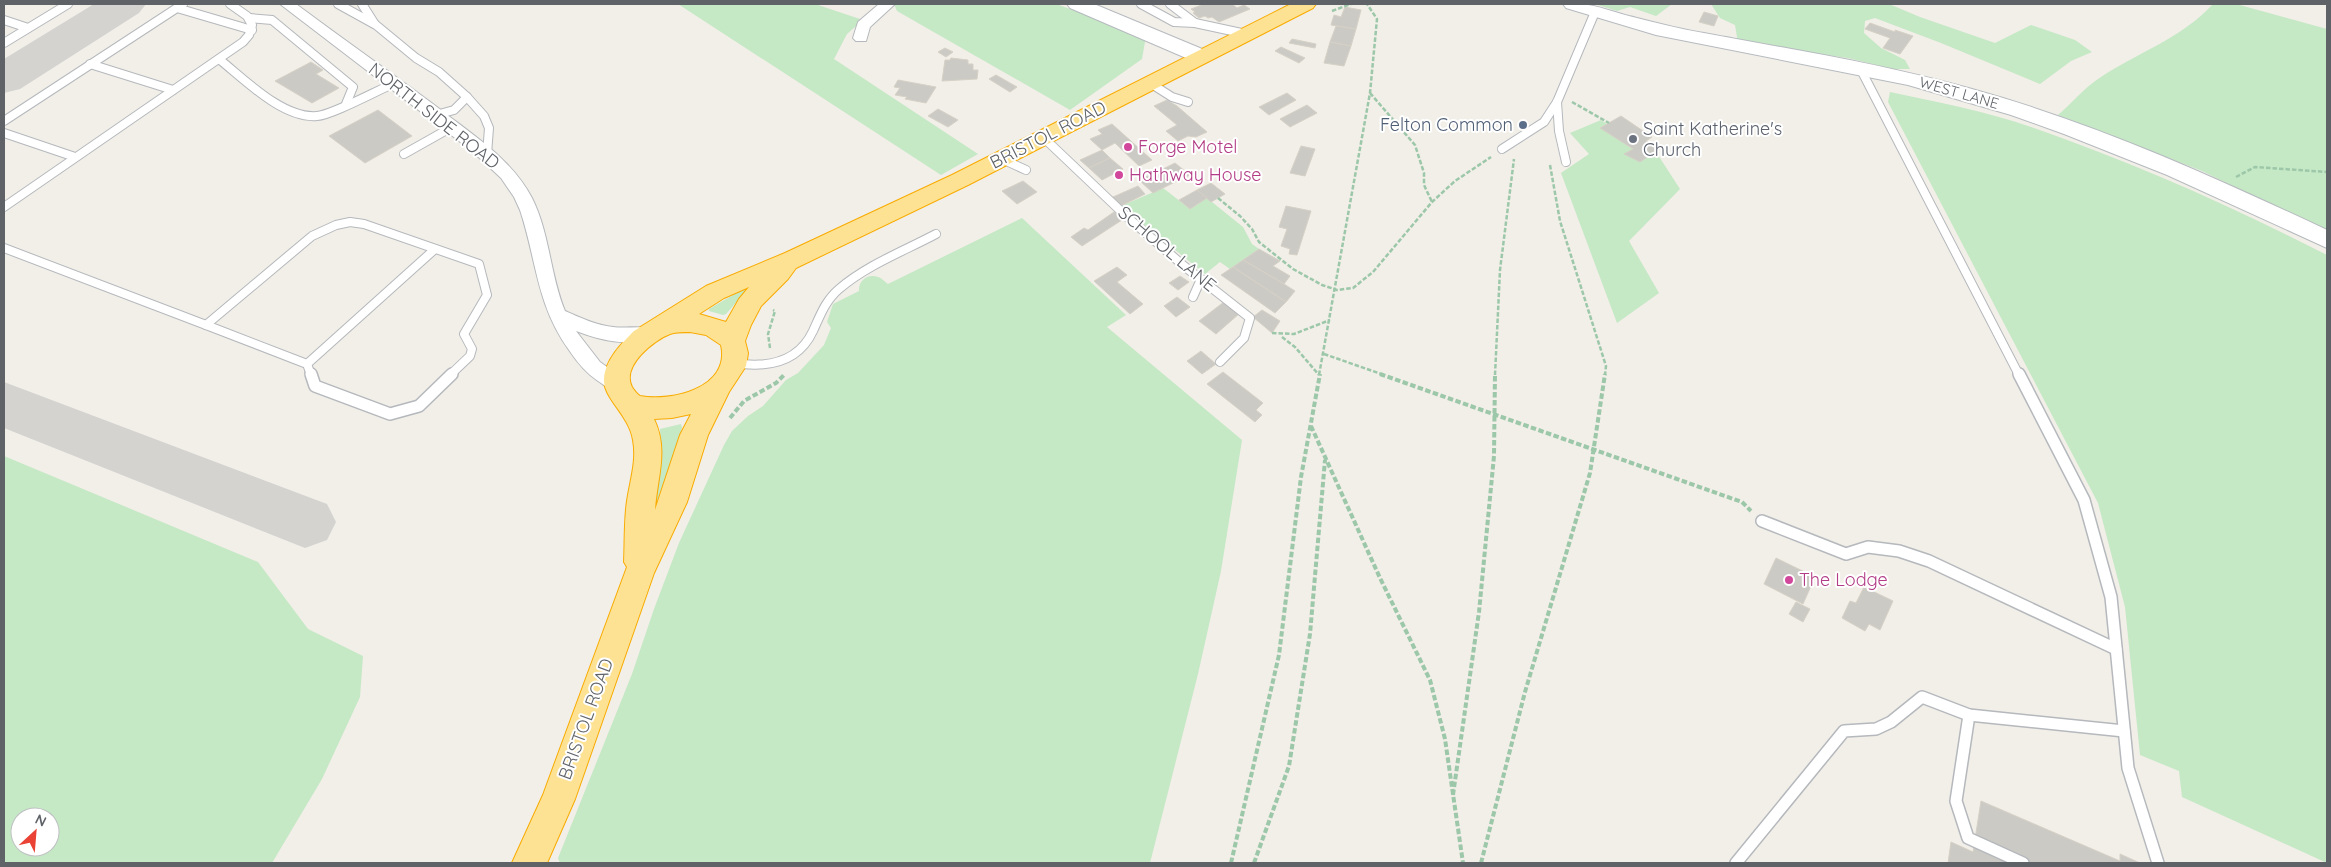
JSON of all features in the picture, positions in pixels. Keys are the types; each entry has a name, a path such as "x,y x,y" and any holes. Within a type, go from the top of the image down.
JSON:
{"highway":[{"name":"BRISTOL ROAD","path":"654,330 716,292 750,276 788,262 1002,160 1200,56 1306,4"},
{"name":"BRISTOL ROAD","path":"529,863 558,799 639,573 673,502 694,435 729,362 737,325 748,306 788,262"},
{"path":"681,322 703,324 722,330 729,362 704,397 679,408 648,409 625,395 618,371 631,348 654,330 681,322"},
{"name":"BRISTOL ROAD","path":"625,395 640,416 649,454 641,502 639,573"}],"street":[{"name":"NORTH SIDE ROAD","path":"287,4 395,82 487,154 516,187 534,225 549,293 559,316 575,344 594,367 625,395"},
{"path":"861,38 863,25 888,4"},
{"path":"1078,4 1200,56"},
{"name":"WEST LANE","path":"1573,4 1595,12 1720,43 1860,68 1960,91 2029,113 2138,154 2219,188 2327,240"},
{"path":"559,316 601,334 624,336 654,330"}],"lane":[{"path":"4,43 68,4"},
{"path":"4,207 243,42 252,30 252,24 248,18 230,4"},
{"path":"338,4 376,26 416,58 439,72 467,97 484,116 488,128 487,154"},
{"path":"362,4 376,26"},
{"path":"1141,4 1160,16 1188,25 1195,23"},
{"path":"1170,4 1195,23 1246,34"},
{"path":"4,121 180,6 252,30"},
{"path":"1502,150 1544,122 1559,99 1595,12"},
{"path":"248,18 272,20 353,87 346,104"},
{"path":"4,20 28,28"},
{"path":"219,59 276,103 294,114 319,116 395,82"},
{"path":"90,64 173,90"},
{"path":"1860,68 2084,500 2111,597 2128,768 2158,863"},
{"path":"1150,83 1172,98 1188,102"},
{"path":"436,115 452,112 462,106 467,97"},
{"path":"1559,99 1559,131 1566,162"},
{"path":"404,154 452,127"},
{"path":"4,133 75,158"},
{"name":"SCHOOL LANE","path":"1044,138 1126,216 1250,318 1250,325 1245,340 1220,362"},
{"path":"1002,160 1026,170"},
{"path":"4,248 205,326 307,364 315,386 390,414 419,406 472,352 464,334 487,295 479,264 364,224 350,222 336,225 312,236 205,326"},
{"path":"729,362 750,366 779,361 794,355 809,339 823,306 841,288 855,278 936,234"},
{"path":"307,364 436,248"},
{"path":"1193,297 1201,279"},
{"path":"1762,522 1846,554 1868,547 1899,551 1929,561 2116,650"},
{"path":"1736,863 1844,732 1876,729 1891,722 1922,697 1969,715 2124,732"},
{"path":"1969,715 1956,801 1968,838 2024,863"}],"path":[{"path":"1332,12 1351,4"},
{"path":"1231,863 1279,655 1302,477 1370,94 1377,19 1367,4"},
{"path":"1370,94 1415,145 1424,173 1424,185 1432,202"},
{"path":"1559,99 1609,123"},
{"path":"1481,863 1525,692 1590,473 1606,366 1560,221 1544,122"},
{"path":"1453,796 1479,612 1494,456 1500,270 1506,216 1519,139"},
{"path":"1218,198 1252,229 1259,242 1293,269 1335,290 1353,288 1373,272 1432,202 1455,182 1502,150"},
{"path":"2219,188 2224,182 2255,167 2327,172"},
{"path":"770,348 768,334 775,311"},
{"path":"1282,337 1295,334 1330,320"},
{"path":"1272,333 1295,346 1320,376"},
{"path":"1324,354 1742,502 1762,522"},
{"path":"727,426 737,407 747,398 777,383 783,377 785,373 779,361"},
{"path":"1311,425 1380,578 1430,680 1445,740 1464,863"},
{"path":"1254,863 1289,766 1310,634 1325,458"}],"green space":[{"path":"678,4 815,4 863,20 847,34 834,59 978,154 941,175"},
{"path":"894,4 1056,4 1146,36 1142,59 1070,110 897,11"},
{"path":"1595,4 1672,4 1656,16 1630,7 1617,11"},
{"path":"1711,4 1889,4 1995,43 2031,25 2075,40 2092,52 2071,61 2040,84 1875,18 1865,21 1864,33 1881,48 1905,60 1910,69 1892,69 1848,58 1738,43 1735,25 1720,18"},
{"path":"2213,4 2236,4 2327,29 2327,232 2202,171 2058,115 2098,79 2187,27"},
{"path":"1890,92 1996,116 2069,141 2181,186 2327,255 2327,863 2182,797 2179,771 2140,755 2125,607 2098,503 1888,102"},
{"path":"1601,120 1607,124 1600,128 1633,149 1625,154 1640,162 1656,152 1680,189 1629,241 1659,293 1617,323 1561,173 1589,154 1570,133"},
{"path":"1163,188 1190,209 1207,198 1243,227 1252,244 1259,249 1230,269 1220,262 1205,274 1121,206"},
{"path":"1022,218 1126,315 1107,327 1242,440 1221,571 1198,674 1150,863 560,863 558,858 632,674 679,543 732,431 748,416 763,406 786,380 798,373 824,345 831,328 827,322 833,304 859,291 860,284 864,279 874,276 881,278 888,284"},
{"path":"745,288 747,290 726,314 723,315 709,311 709,309"},
{"path":"681,424 682,428 661,496 658,500 655,500 661,456 660,429"},
{"path":"4,456 258,562 308,629 363,656 360,697 322,779 272,863 4,863"}],"building":[{"path":"1204,4 1232,4 1237,8 1244,5 1250,9 1219,22 1212,17 1208,18 1205,16 1199,18 1193,13 1195,12 1191,9"},
{"path":"1345,7 1361,10 1356,29 1331,25 1334,15 1341,17"},
{"path":"1704,12 1718,16 1714,26 1699,22"},
{"path":"1870,23 1913,36 1900,54 1883,48 1890,38 1865,29"},
{"path":"1336,26 1356,29 1351,46 1330,42"},
{"path":"1292,39 1316,44 1315,48 1289,43"},
{"path":"1330,42 1351,46 1344,66 1324,63"},
{"path":"1281,47 1305,58 1299,63 1275,51"},
{"path":"945,48 953,52 946,57 938,52"},
{"path":"951,58 968,60 968,64 973,64 973,70 978,70 977,79 942,81 945,60 950,60"},
{"path":"311,62 323,70 316,74 339,88 312,103 275,81"},
{"path":"996,75 1017,87 1010,92 989,79"},
{"path":"898,80 936,87 926,103 895,95 900,88 894,87"},
{"path":"1287,93 1296,100 1269,115 1259,107"},
{"path":"1167,100 1177,106 1207,132 1196,137 1188,136 1178,141 1166,131 1177,125 1154,106"},
{"path":"1307,105 1317,113 1290,127 1280,119"},
{"path":"938,109 958,120 948,127 928,116"},
{"path":"378,110 412,136 365,163 329,136"},
{"name":"Saint Katherine's Church","path":"1621,116 1652,137 1646,141 1660,149 1640,162 1624,154 1633,149 1600,128"},
{"name":"Forge Motel","path":"1112,124 1152,160 1139,166 1115,143 1102,150 1090,139 1102,134 1098,130"},
{"path":"1301,146 1315,149 1305,176 1290,173"},
{"path":"1102,150 1110,158 1089,168 1080,160"},
{"path":"1110,158 1123,169 1102,180 1089,168"},
{"path":"1175,163 1190,175 1177,181 1163,169"},
{"path":"1163,169 1177,181 1153,193 1139,180"},
{"path":"1023,181 1037,192 1017,204 1002,191"},
{"path":"1211,183 1225,194 1211,202 1197,190"},
{"path":"1138,186 1145,194 1121,206 1113,197"},
{"path":"1197,190 1207,198 1190,209 1179,200"},
{"path":"1286,206 1311,211 1297,255 1289,254 1290,249 1281,246 1287,229 1279,227"},
{"path":"1114,212 1125,218 1082,246 1071,237 1084,228 1088,230"},
{"path":"1259,249 1280,261 1273,266 1290,276 1284,284 1243,260"},
{"path":"1243,260 1295,291 1286,302 1233,267"},
{"path":"1117,267 1127,275 1117,282 1143,304 1130,314 1094,281"},
{"path":"1233,267 1286,302 1275,313 1221,275"},
{"path":"1180,276 1189,282 1178,290 1169,283"},
{"path":"1177,297 1190,307 1176,317 1164,306"},
{"path":"1224,302 1240,313 1216,334 1199,321"},
{"path":"1262,310 1280,321 1272,333 1253,317"},
{"path":"1201,351 1216,364 1202,374 1187,361"},
{"path":"1223,372 1263,403 1256,410 1262,415 1255,422 1207,384"},
{"name":"The Lodge","path":"1776,558 1815,577 1803,604 1764,584"},
{"path":"1864,587 1893,601 1880,630 1869,624 1865,631 1842,618 1850,601 1856,603"},
{"path":"1796,602 1810,609 1803,622 1789,614"},
{"path":"1981,801 2120,861 2120,854 2140,863 1948,863 1951,842 1973,852"}],"taxiway":[{"path":"4,79 124,4"},
{"path":"4,404 305,522"}],"place":[{"name":"Felton Common","path":"1523,125"},
{"name":"Saint Katherine's Church","path":"1633,139"},
{"name":"Forge Motel","path":"1128,147"},
{"name":"Hathway House","path":"1119,175"},
{"name":"The Lodge","path":"1789,580"}]}
